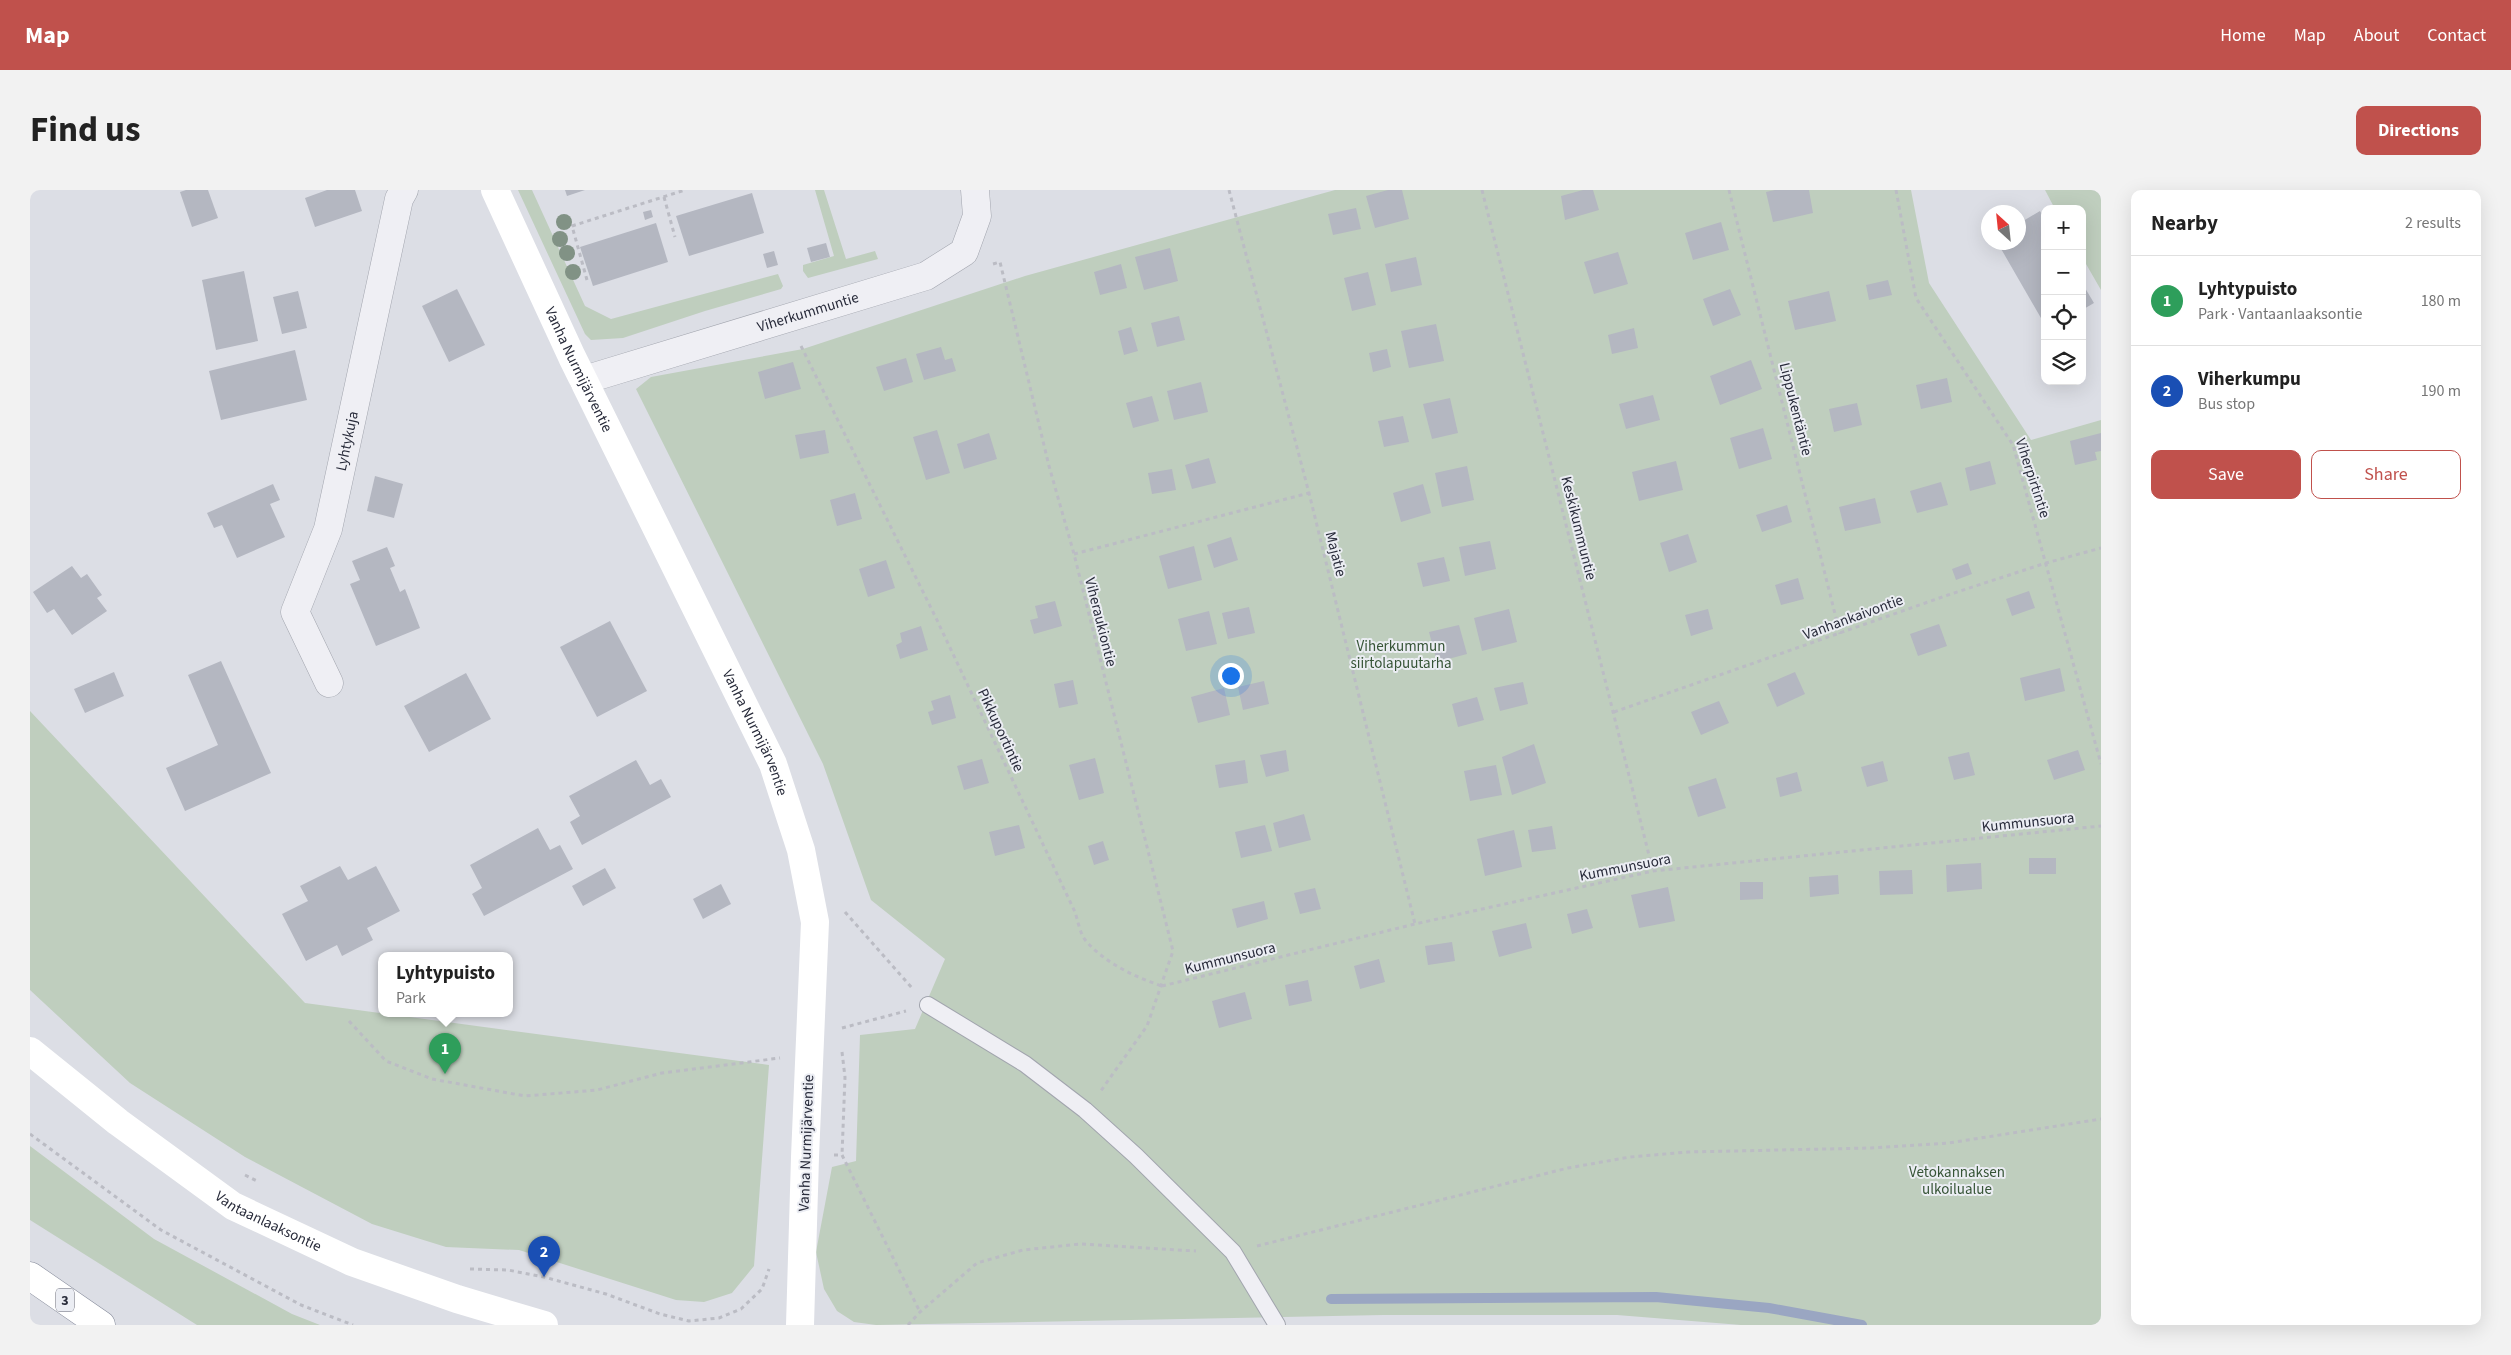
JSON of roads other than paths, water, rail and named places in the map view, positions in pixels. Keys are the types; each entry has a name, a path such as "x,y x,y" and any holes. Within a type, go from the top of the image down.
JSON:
{"main road":[{"name":"Vanha Nurmijärventie","path":"495,190 584,380 773,764 801,850 815,922 804,1158 800,1325"},
{"name":"Vantaanlaaksontie","path":"30,1050 118,1122 233,1206 352,1262 457,1300 544,1325"},
{"name":"3","path":"30,1276 101,1325"}],"street":[{"name":"Lyhtykuja","path":"329,683 295,612 328,529 380,279 399,199 404,190"},
{"name":"Viherkummuntie","path":"584,380 926,276 964,252 977,216 975,190"}],"lane":[{"path":"928,1005 1024,1064 1085,1110 1136,1156 1233,1252 1277,1325"}],"waterway":[{"path":"1331,1299 1656,1297 1769,1308 1862,1325"}],"place":[{"name":"Lyhtypuisto","path":"445,1074"},
{"name":"Viherkumpu","path":"544,1277"}],"park label":[{"name":"Viherkummun siirtolapuutarha","path":"1401,654"},
{"name":"Vetokannaksen ulkoilualue","path":"1957,1180"}]}
